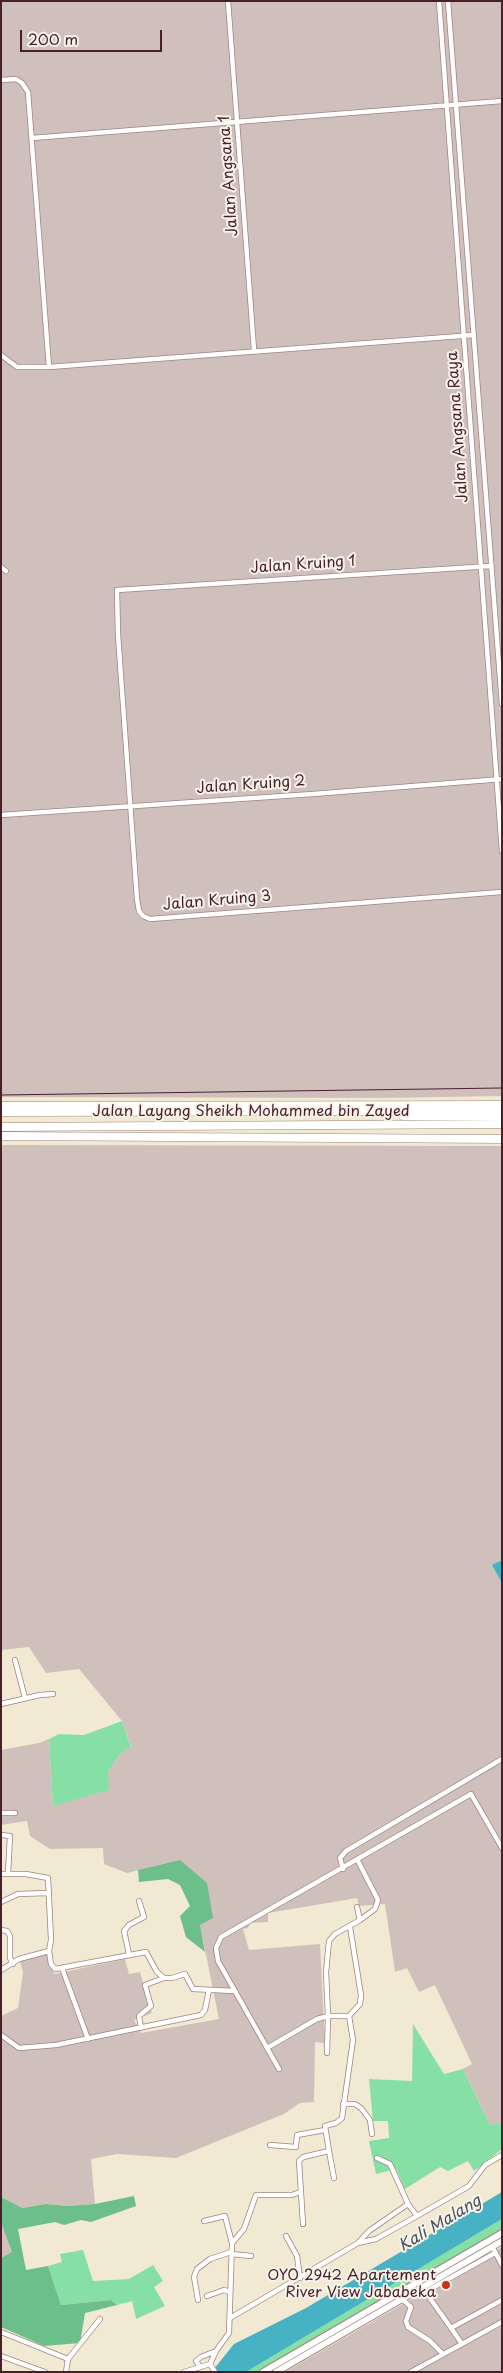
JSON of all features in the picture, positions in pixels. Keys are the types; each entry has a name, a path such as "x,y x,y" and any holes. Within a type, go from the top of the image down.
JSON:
{"highway":[{"path":"1,1106 502,1105"},
{"path":"1,1112 502,1111"},
{"name":"Jalan Layang Sheikh Mohammed bin Zayed","path":"1,1116 502,1116"},
{"name":"Jalan Layang Sheikh Mohammed bin Zayed","path":"1,1127 502,1124"},
{"path":"1,1127 502,1128"},
{"path":"1,1136 502,1139"}],"main road":[{"path":"263,2372 502,2233"},
{"path":"276,2372 402,2299 423,2290 493,2250 502,2241"}],"street":[{"name":"Jalan Angsana 1","path":"228,1 254,350"},
{"name":"Jalan Angsana Raya","path":"440,1 481,567 499,779 502,851"},
{"name":"Jalan Angsana Raya","path":"448,1 502,704"},
{"path":"1,80 16,79 26,87 32,138 49,367"},
{"path":"32,138 502,101"},
{"path":"1,355 14,366 49,367 254,350 474,335"},
{"name":"Jalan Kruing 1","path":"117,590 491,566"},
{"path":"1,568 6,571"},
{"name":"Jalan Kruing 3","path":"117,590 118,635 140,914 150,919 502,892"},
{"name":"Jalan Kruing 2","path":"1,815 313,794 499,779"},
{"path":"15,1660 25,1698"},
{"path":"1,1704 52,1694"},
{"path":"343,1870 340,1858 346,1851 502,1759"},
{"path":"279,2069 216,1955 217,1943 222,1937 343,1870 471,1794 502,1848"},
{"path":"1,1813 15,1813"},
{"path":"1,1835 9,1836 10,1838 10,1856 7,1860 8,1873"},
{"path":"326,2052 328,2016 326,1972 329,1941 335,1934 350,1927 375,1909 378,1900 358,1861"},
{"path":"1,1874 46,1876 48,1879 51,1940 49,1951 50,1964 55,1969 146,1952 157,1972 164,1978"},
{"path":"1,1902 18,1894 48,1893"},
{"path":"129,1954 124,1931 129,1925 144,1917 140,1901"},
{"path":"357,1907 360,1920"},
{"path":"267,2048 317,2019 328,2016 349,2016 360,2004 361,1995 350,1927"},
{"path":"1,1930 7,1932 10,1936 10,1958 13,1964"},
{"path":"1,1970 20,1959 49,1951"},
{"path":"62,1968 88,2039"},
{"path":"141,2028 140,2016 151,2006 145,1986 164,1978 185,1974 193,1989 235,1991"},
{"path":"1,2035 20,2048 56,2045 141,2028 202,2014 208,1990"},
{"path":"334,2178 326,2130 327,2125 341,2121 348,2086 353,2040 349,2016"},
{"path":"343,2104 355,2104 361,2108 370,2120 372,2134"},
{"path":"270,2145 296,2147 297,2136 326,2130"},
{"path":"303,2224 298,2167 300,2159 329,2151"},
{"path":"358,2243 376,2240 469,2186 484,2165 502,2155"},
{"path":"376,2158 390,2164 408,2204 418,2216"},
{"path":"232,2243 244,2229 256,2195 292,2195 300,2192"},
{"path":"230,2318 358,2243 369,2231 408,2204"},
{"path":"200,2367 196,2361 216,2350 229,2333 230,2318 232,2243 225,2216 204,2222"},
{"path":"286,2236 297,2256 300,2278"},
{"path":"493,2250 502,2265"},
{"path":"198,2300 194,2277 197,2269 210,2259 231,2253 251,2256"},
{"path":"207,2296 224,2290 230,2292"},
{"path":"423,2290 462,2344"},
{"path":"402,2299 411,2307 406,2321 408,2327 430,2341 443,2354"},
{"path":"451,2328 502,2300"},
{"path":"66,2372 68,2358 100,2319"},
{"path":"411,2372 502,2322"},
{"path":"1,2332 68,2358"},
{"path":"184,2372 200,2367 213,2368 216,2350"},
{"path":"1,2356 45,2372"}],"shaded area":[{"path":"1,1 502,1 502,1096 385,1098 1,1097"},
{"path":"1,1145 502,1146 502,2124 490,2125 463,2069 472,2064 435,1985 419,1992 407,1968 395,1972 385,1904 359,1906 357,1898 268,1913 268,1922 250,1923 248,1928 243,1929 249,1950 320,1944 325,2043 315,2042 314,2102 300,2103 284,2114 176,2158 117,2154 91,2159 95,2204 68,2206 46,2204 21,2208 1,2197 1,2016 18,2008 23,1972 20,1961 49,1953 54,1974 125,1959 129,1974 140,1972 152,2013 134,2020 141,2033 219,2019 200,1925 180,1860 127,1873 104,1864 103,1848 50,1849 30,1836 27,1821 1,1825 1,1750 39,1743 49,1739 53,1805 108,1772 120,1754 131,1746 122,1721 79,1669 46,1673 29,1647 1,1650"},
{"path":"1,2222 13,2252 1,2258"},
{"path":"502,2247 502,2372 285,2372"}],"green space":[{"path":"122,1721 131,1747 120,1754 108,1772 109,1790 53,1806 49,1739 59,1734 84,1735"},
{"path":"180,1860 207,1883 213,1918 200,1925 205,1952 186,1937 180,1916 190,1906 180,1885 168,1879 139,1882 138,1870"},
{"path":"413,2024 444,2074 463,2069 490,2125 501,2123 502,2149 474,2171 468,2161 448,2171 440,2167 405,2189 396,2169 376,2174 369,2141 389,2138 388,2121 373,2121 369,2079 412,2081"},
{"path":"134,2196 136,2206 91,2222 81,2220 64,2225 55,2222 18,2229 26,2270 48,2266 61,2305 111,2300 117,2305 85,2313 80,2343 44,2346 1,2327 1,2258 12,2252 1,2222 1,2197 22,2208 46,2204 68,2206 95,2204"},
{"path":"502,2219 502,2233 263,2372 246,2372"},
{"path":"83,2250 93,2281 129,2279 153,2265 163,2281 154,2287 165,2306 136,2319 132,2301 117,2305 111,2300 61,2305 48,2266 62,2262 60,2254"}],"water":[{"path":"502,1560 502,1583 492,1565"},
{"path":"502,2192 502,2219 246,2372 208,2372 214,2369 234,2344 306,2308"}],"waterway":[{"name":"Kali Malang","path":"265,2345 366,2285"}],"railway":[{"path":"1,1095 502,1088"}],"place":[{"name":"OYO 2942 Apartement River View Jababeka","path":"446,2285"}]}
